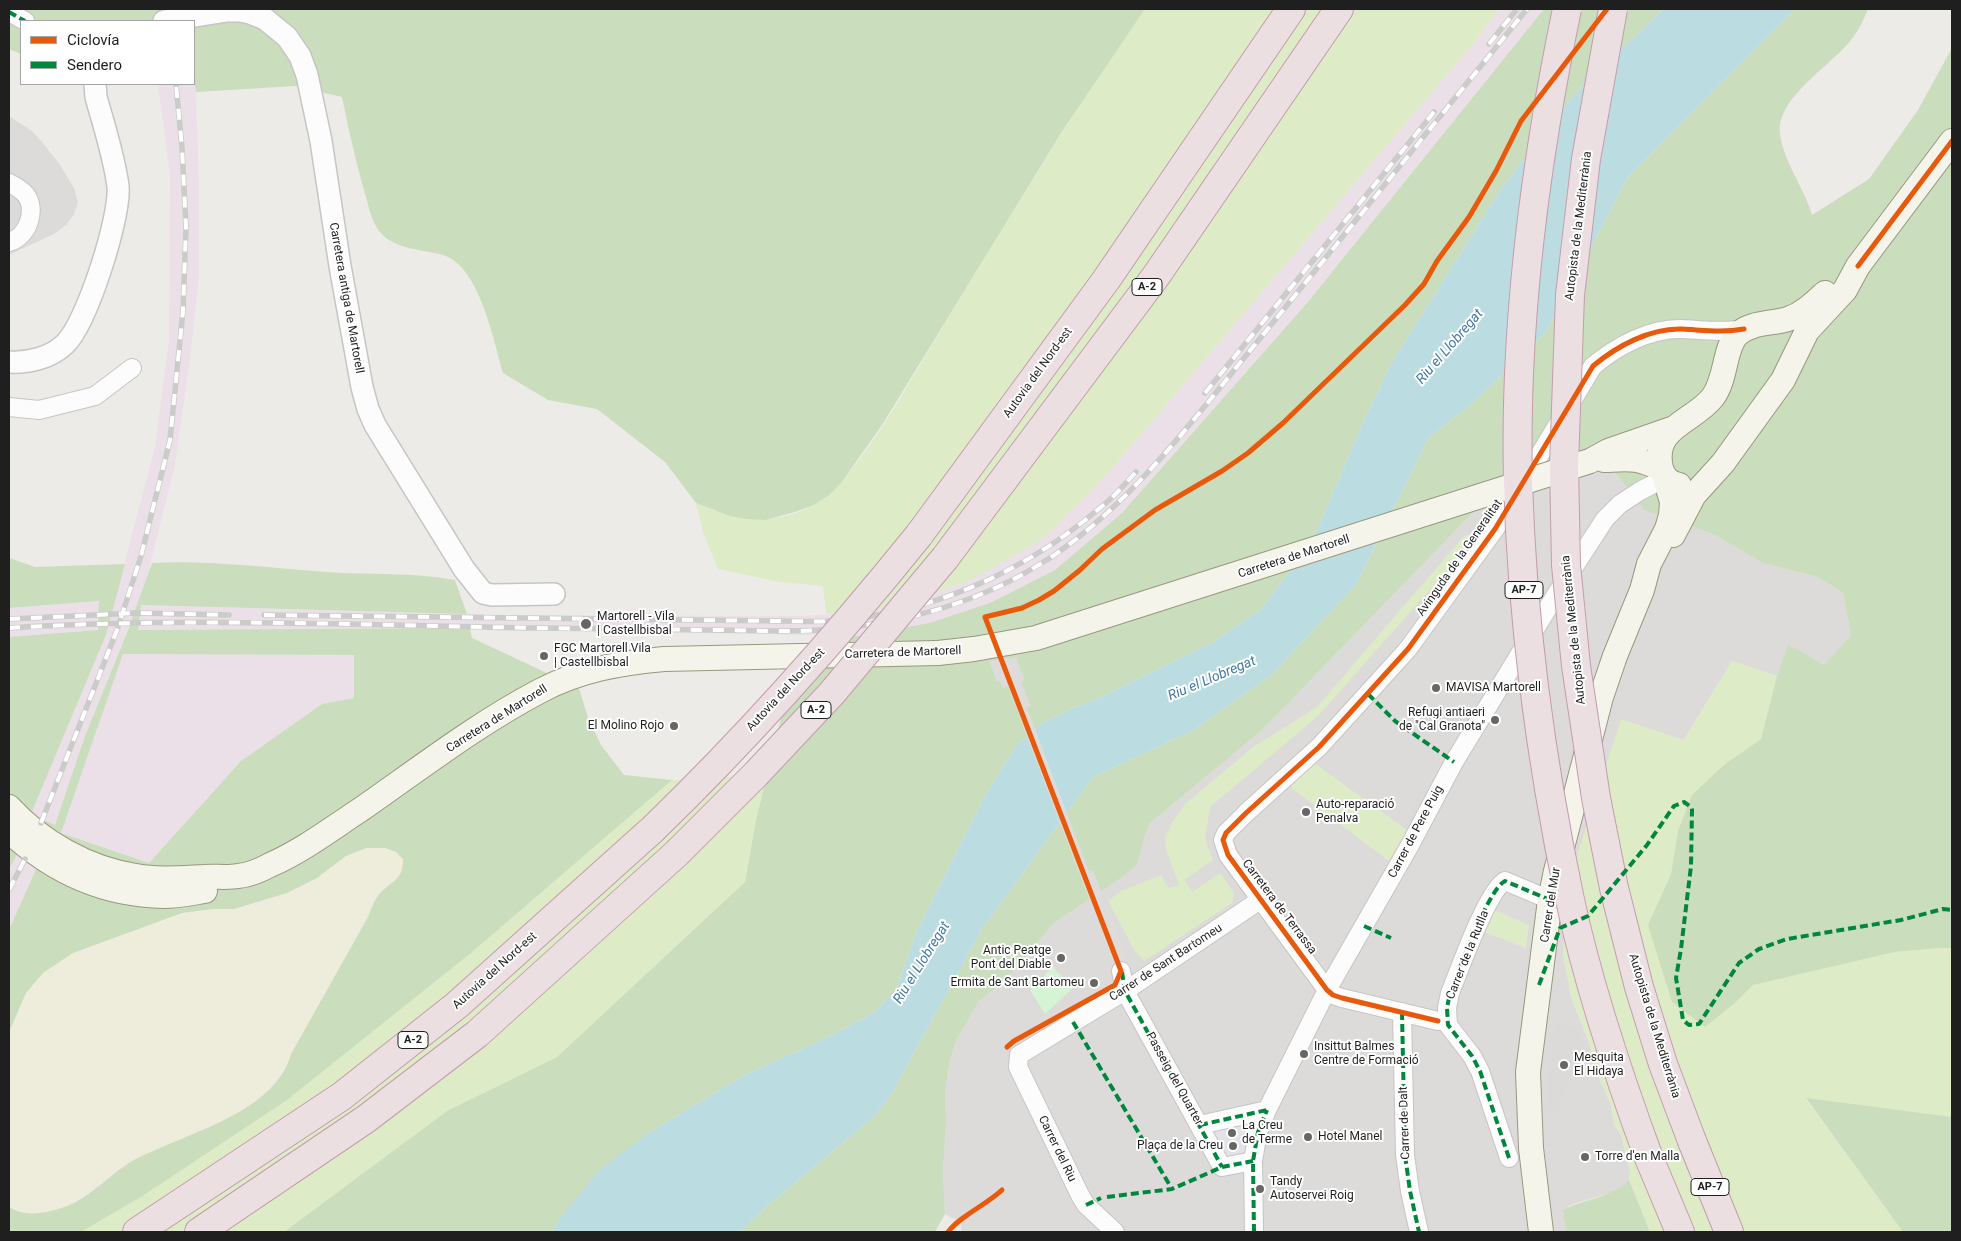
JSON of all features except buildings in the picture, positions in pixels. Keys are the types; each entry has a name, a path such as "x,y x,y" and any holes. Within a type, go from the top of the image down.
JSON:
{"highway":[{"name":"Autovia del Nord-est","path":"137,1232 342,1096 457,1005 653,829 808,668 919,535 1106,280 1291,9"},
{"name":"A-2","path":"199,1232 366,1119 477,1034 677,853 756,774 832,693 945,558 1156,276 1339,9"},
{"name":"AP-7","path":"1567,9 1540,164 1524,296 1518,478 1522,569 1532,676 1570,902 1620,1078 1649,1158 1680,1232"},
{"name":"Autopista de la Mediterrània","path":"1614,9 1586,159 1570,295 1564,465 1566,565 1578,675 1596,798 1614,888 1663,1064 1692,1142 1729,1232"}],"main road":[{"path":"1590,461 1608,451 1674,428 1713,397 1721,382 1731,343 1737,335 1755,327 1782,321 1799,314 1812,305 1837,281 1858,266 1952,141"},
{"name":"Carrer del Mur","path":"1642,590 1655,571 1694,495 1707,481 1783,380 1808,331 1845,290 1858,266"},
{"path":"1755,327 1776,328 1786,338 1793,362"},
{"name":"Carrer del Mur","path":"1541,1232 1530,1148 1528,1072 1550,900 1558,861 1601,697 1615,656 1642,590 1649,564 1667,529 1671,515 1672,502 1659,457 1660,447 1664,438 1674,428"},
{"path":"1590,461 1633,459 1643,461 1663,473 1674,484 1695,486 1707,481"},
{"name":"Carretera de Martorell","path":"83,860 114,872 156,878 239,876 270,866 294,852 340,824 499,715 539,691 583,672 635,662 664,659 938,653 974,650 1036,638 1590,461"},
{"path":"9,806 28,827 50,843 83,860"},
{"path":"9,818 28,836 53,854 83,860"},
{"path":"9,831 24,845 56,868 81,880 105,888 142,895 166,896 206,891 239,876"}],"street":[{"name":"Carretera antiga de Martorell","path":"172,20 240,11 265,19 287,37 294,46 307,75 321,141 360,378 368,409 464,569 483,593 492,595 554,594"},
{"path":"9,12 23,20"},
{"path":"9,362 20,363 33,360 56,351 66,344 81,320 88,304 114,224 118,188 96,97 95,85"},
{"path":"9,183 25,194 30,203 31,212 29,225 13,241 9,242"},
{"name":"Avinguda de la Generalitat","path":"1226,833 1320,747 1408,649 1495,528 1593,366 1610,352 1629,342 1663,331 1680,329 1730,332 1755,327"},
{"path":"9,407 39,410 95,396 132,368"},
{"name":"Carrer de Pere Puig","path":"1254,1232 1253,1161 1258,1132 1267,1110 1327,990 1410,846 1454,762 1557,592 1606,520 1620,504 1663,473"},
{"name":"Carretera de Terrassa","path":"1226,833 1223,840 1228,855 1327,990"},
{"name":"Carrer de la Rutlla","path":"1509,1158 1480,1071 1472,1056 1448,1025 1447,1008 1450,993 1485,910 1501,884 1505,882 1550,900"},
{"name":"Carrer de Sant Bartomeu","path":"1019,1055 1125,990 1260,900"},
{"name":"Passeig del Quarter","path":"1121,970 1125,990 1222,1167 1253,1161"},
{"path":"1327,990 1333,995 1342,998 1438,1021"},
{"name":"Carrer de Dalt","path":"1402,1012 1405,1155 1418,1232"},
{"name":"Carrer del Riu","path":"1019,1055 1018,1067 1081,1197 1086,1205 1116,1232"},
{"path":"1200,1125 1267,1110"}],"shaded area":[{"path":"1499,9 1544,9 1307,303 1122,513 1055,570 990,603 929,623 858,636 479,628 138,630 140,605 503,615 801,616 853,613 1109,472 1473,44"},
{"path":"158,85 195,85 199,186 199,275 190,359 175,465 144,589 85,736 55,825 31,814 106,635 155,446 169,339 170,175"},
{"path":"9,116 32,131 43,143 60,165 74,188 78,202 74,214 66,225 54,234 9,255"},
{"path":"1531,453 1606,461 1644,510 1713,534 1763,563 1818,577 1843,593 1851,635 1824,666 1788,644 1777,676 1732,661 1684,740 1621,720 1569,985 1571,997 1590,1045 1592,1061 1611,1105 1614,1124 1621,1135 1630,1170 1629,1180 1613,1192 1573,1204 1563,1210 1566,1232 962,1232 960,1222 945,1214 943,1173 946,1122 945,1091 950,1060 957,1039 979,1001 1003,983 1054,923 1130,870 1138,862 1145,832 1150,823 1260,732"},
{"path":"99,601 99,630 9,637 9,608"},
{"path":"123,654 354,655 354,698 322,704 241,761 149,863 61,833"},
{"path":"18,853 37,867 9,930 9,869"},
{"name":"Mesquita El Hidaya","path":"1555,1023 1581,1031 1583,1052 1573,1077 1555,1110 1546,1109"},
{"name":"Plaça de la Creu","path":"1267,1110 1253,1161 1222,1167 1200,1125"}],"green space":[{"path":"9,9 1145,9 1063,130 882,425 841,483 829,495 814,505 765,520 730,516 696,503 665,462 597,409 548,400 503,373 483,306 466,273 456,262 443,255 401,246 386,238 377,228 371,215 359,172 342,97 295,86 196,92 195,20 20,20 20,54 9,49"},
{"path":"1145,9 1499,9 1473,44 1109,472 1046,537 975,578 889,608 826,614 823,586 780,582 718,569 703,532 696,503 739,517 768,519 782,517 812,506 828,494 845,477 862,456 894,408 1060,135"},
{"path":"1544,9 1663,9 1573,96 1502,188 1392,362 1367,414 1318,528 1296,563 1261,609 1212,643 1043,723 1016,746 985,796 916,933 896,991 870,1015 822,1040 745,1075 650,1132 561,1217 552,1232 284,1232 447,1111 557,1057 745,882 756,820 782,714 831,635 858,636 929,623 990,603 1055,570 1122,513 1307,303"},
{"path":"1795,9 1868,9 1854,36 1796,94 1781,120 1780,134 1782,145 1812,215 1869,179 1918,110 1952,48 1952,948 1895,952 1753,985 1737,1001 1705,1027 1672,1002 1648,925 1671,874 1678,831 1692,795 1725,764 1761,739 1777,676 1788,644 1824,665 1851,635 1843,593 1818,577 1763,563 1713,534 1644,510 1606,461 1554,460 1531,453 1260,732 1150,823 1138,861 1133,868 1054,923 1003,983 979,1001 957,1039 950,1060 945,1091 946,1122 943,1173 945,1214 935,1232 740,1232 766,1207 875,1116 892,1093 982,929 1093,777 1192,731 1270,676 1356,585 1429,437 1473,403 1546,332 1628,177"},
{"path":"1475,534 1468,547 1317,717 1210,807 1205,839 1213,860 1184,880 1192,892 1220,873 1234,893 1232,903 1144,961 1135,951 1108,901 1121,891 1161,875 1169,888 1179,885 1166,849 1165,838 1173,821 1185,804 1253,747 1317,707 1464,536"},
{"path":"9,558 35,567 125,564 106,635 31,814 55,825 85,736 128,630 152,563 217,563 326,572 439,577 455,580 467,614 141,605 138,630 470,628 472,638 579,688 588,718 601,745 624,775 672,780 471,953 287,1100 141,1197 81,1232 9,1232 9,1207 23,1212 37,1213 52,1211 75,1203 129,1163 222,1121 266,1093 281,1075 368,917 376,898 401,873 403,859 396,852 385,848 366,848 346,856 317,878 287,893 234,909 213,909 182,913 73,953 43,973 26,993 9,1032 9,930 37,867 18,853 9,869 9,637 98,630 99,601 9,608","holes":["123,654 354,655 354,698 322,704 241,761 149,863 61,833"]},
{"path":"1732,661 1777,676 1761,739 1725,764 1678,831 1671,874 1648,925 1705,1026 1737,1001 1753,985 1895,952 1952,948 1952,1117 1806,1099 1903,1232 1650,1232 1629,1180 1628,1159 1621,1135 1614,1124 1611,1105 1592,1061 1590,1045 1571,997 1563,955 1569,881 1621,719 1684,740"},
{"path":"1314,763 1407,830 1389,861 1290,787"},
{"path":"767,775 756,820 745,882 557,1057 447,1111 284,1232 81,1232 141,1197 287,1100 471,953 672,780"},
{"path":"366,848 385,848 396,852 403,859 403,868 399,877 378,896 291,1054 288,1064 269,1089 253,1103 234,1115 132,1162 115,1172 69,1206 29,1214 20,1213 9,1207 9,1032 26,993 43,973 73,953 171,916 203,910 234,909 287,893 317,878 346,856"},
{"path":"1494,910 1529,925 1526,948 1484,932"},
{"path":"1053,967 1073,988 1045,1014 1030,990"},
{"path":"1806,1098 1952,1117 1952,1232 1903,1232"},
{"path":"1629,1180 1650,1232 1566,1232 1563,1210 1607,1194"}],"water":[{"name":"Riu el Llobregat","path":"1663,9 1795,9 1628,177 1546,332 1473,403 1429,437 1356,585 1270,676 1192,731 1093,777 982,929 892,1093 875,1116 766,1207 740,1232 552,1232 561,1217 598,1171 650,1132 745,1075 822,1040 870,1015 896,991 916,933 985,796 1016,746 1043,723 1212,643 1261,609 1296,563 1318,528 1367,414 1392,362 1502,188 1573,96"}],"pier":[{"path":"1016,657 1025,680 1021,682 1031,706 1027,708 1089,871 1093,870 1130,967 1117,972 1008,687 1003,688 1000,681 997,682 989,661"}],"railway":[{"path":"1489,44 1517,9"},
{"path":"9,628 207,622 802,631 887,622 939,609 989,591 1037,566 1070,544 1130,491 1158,461 1212,398 1527,9"},
{"path":"41,823 117,630 141,556 170,440 183,311 186,227 182,148 176,85"},
{"path":"1205,393 1434,112"},
{"path":"264,615 810,621 867,617 903,610 939,599 974,586 1008,570 1040,552 1071,531 1110,499 1136,472"},
{"path":"9,619 137,613 229,615"},
{"path":"9,890 25,859"}],"marked path":[{"path":"9,12 23,20"},
{"path":"1368,694 1395,721 1454,762"},
{"path":"1539,985 1560,928 1588,916 1647,845 1674,806 1684,802 1692,810 1691,866 1676,978 1683,1020 1689,1025 1699,1024 1739,963 1759,949 1787,939 1901,920 1943,909 1952,910"},
{"path":"1509,1158 1480,1071 1472,1056 1448,1025 1447,1008 1450,993 1474,932 1498,888 1505,881 1550,900"},
{"path":"1364,926 1391,938"},
{"path":"1122,972 1125,991 1222,1167"},
{"path":"1402,1012 1405,1155 1410,1191 1419,1232"},
{"path":"1073,1022 1172,1189"},
{"path":"1200,1125 1267,1110"},
{"path":"1254,1232 1253,1161 1258,1132 1267,1110"},
{"path":"1107,1197 1172,1189 1222,1167 1253,1161"},
{"path":"1086,1205 1101,1198"}],"cycle path":[{"path":"1007,1047 1014,1041 1115,985 1121,971 985,617 1022,608 1054,591 1102,549 1155,510 1222,471 1248,453 1283,423 1405,305 1424,284 1437,261 1469,217 1496,171 1521,121 1607,9"},
{"path":"1858,266 1952,141"},
{"path":"1438,1021 1342,998 1333,995 1327,990 1228,855 1223,840 1226,833 1319,747 1408,649 1495,529 1593,366 1623,345 1646,335 1670,329 1720,331 1744,329"},
{"path":"948,1232 959,1221 1002,1190"}],"place":[{"name":"Martorell - Vila | Castellbisbal","path":"586,624"},
{"name":"FGC Martorell Vila | Castellbisbal","path":"544,656"},
{"name":"MAVISA Martorell","path":"1436,688"},
{"name":"Refugi antiaeri de \"Cal Granota\"","path":"1495,720"},
{"name":"El Molino Rojo","path":"674,726"},
{"name":"Auto-reparació Penalva","path":"1306,812"},
{"name":"Antic Peatge Pont del Diable","path":"1061,958"},
{"name":"Ermita de Sant Bartomeu","path":"1094,983"},
{"name":"Insittut Balmes Centre de Formació","path":"1304,1054"},
{"name":"Mesquita El Hidaya","path":"1564,1065"},
{"name":"La Creu de Terme","path":"1232,1133"},
{"name":"Hotel Manel","path":"1308,1137"},
{"name":"Plaça de la Creu","path":"1233,1146"},
{"name":"Torre d'en Malla","path":"1585,1157"},
{"name":"Tandy Autoservei Roig","path":"1260,1189"}]}
